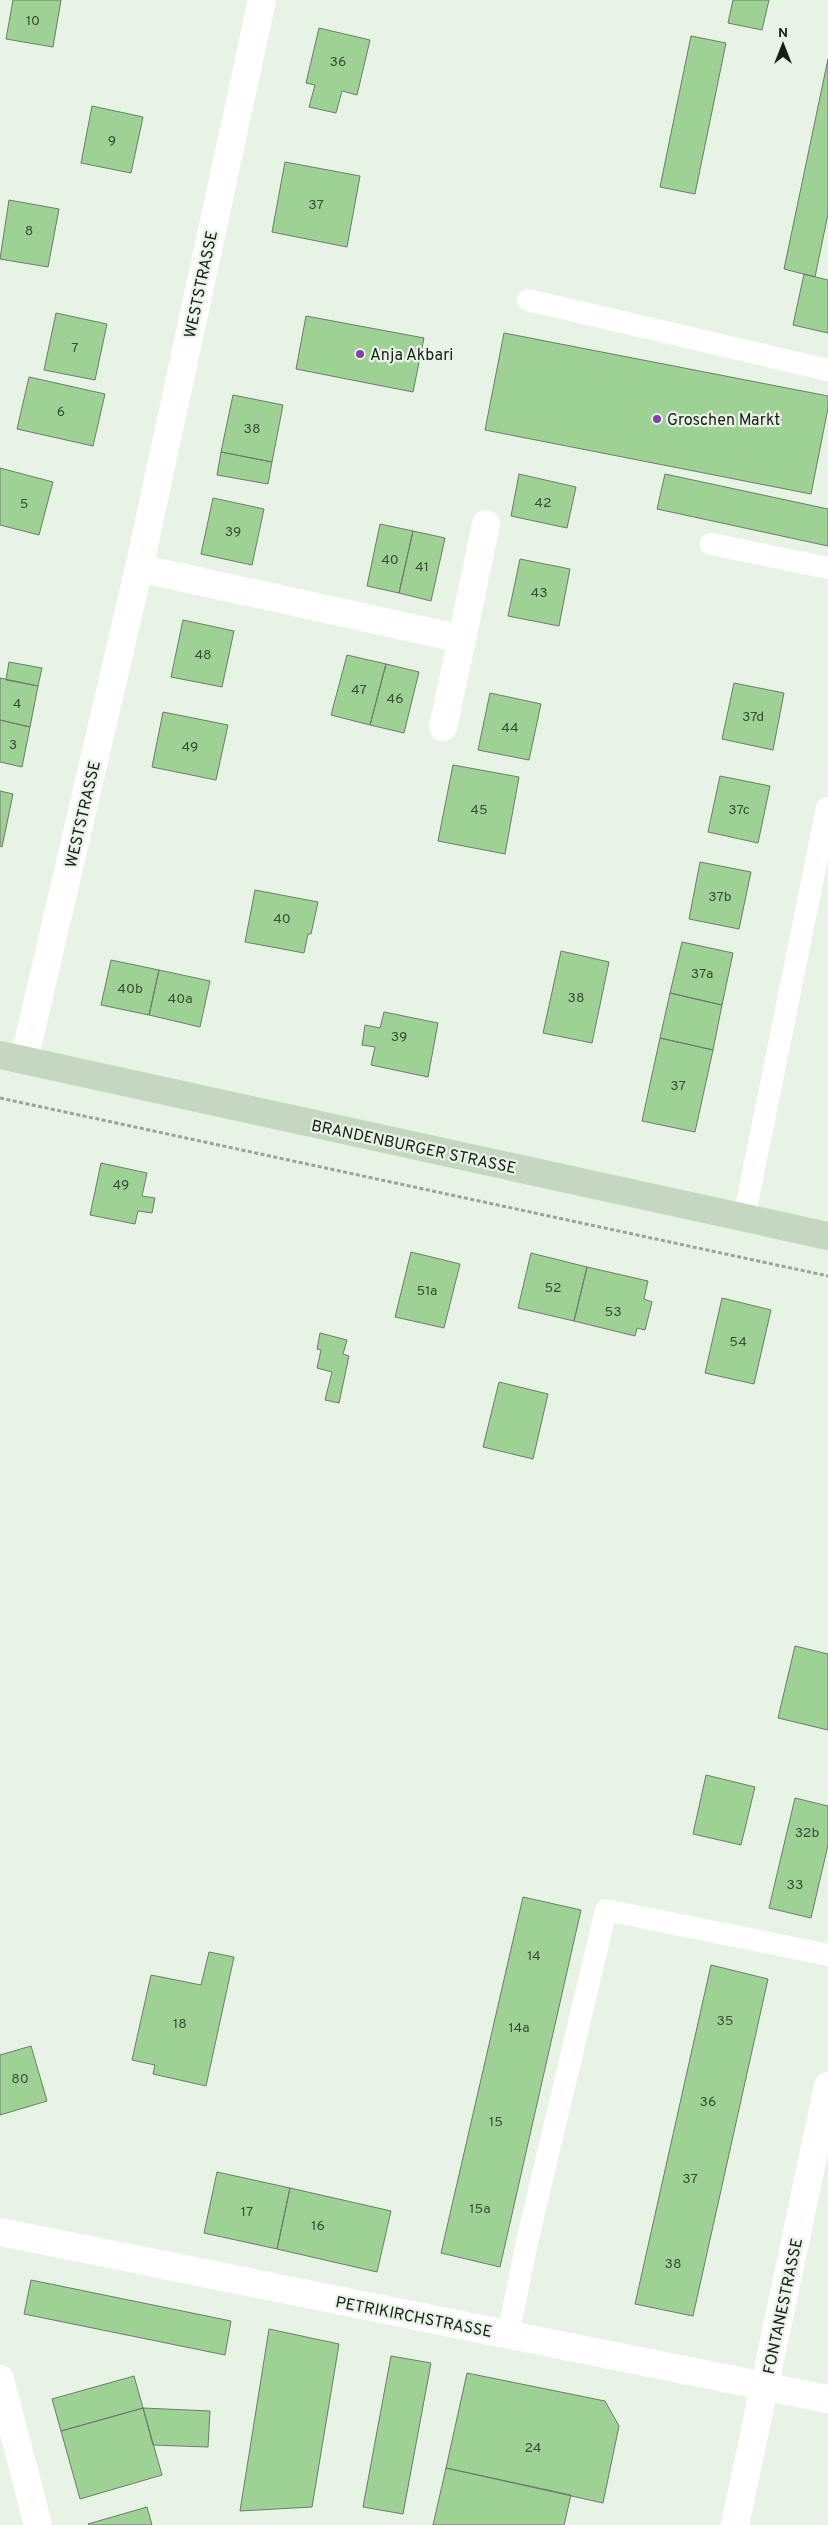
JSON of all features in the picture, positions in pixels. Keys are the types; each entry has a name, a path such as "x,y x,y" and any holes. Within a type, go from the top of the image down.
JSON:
{"street":[{"name":"WESTSTRASSE","path":"12,1058 139,568 262,0"},
{"path":"443,726 486,524"},
{"path":"139,568 462,640"},
{"name":"BRANDENBURGER STRASSE","path":"12,1058 828,1236"},
{"name":"FONTANESTRASSE","path":"735,2525 828,2086"},
{"name":"PETRIKIRCHSTRASSE","path":"0,2232 828,2399"},
{"path":"0,2379 38,2525"}],"lane":[{"path":"528,300 828,370"},
{"path":"711,544 828,568"},
{"path":"744,1218 827,808"},
{"path":"508,2335 606,1910 828,1955"}],"path":[{"path":"0,1098 828,1276"}],"building":[{"path":"13,0 61,0 53,47 6,39"},
{"path":"733,0 769,0 762,30 728,23"},
{"path":"319,28 370,40 357,95 342,91 336,113 309,107 315,85 306,83"},
{"path":"691,36 726,43 695,194 660,187"},
{"path":"828,59 828,214 815,277 784,269"},
{"path":"92,106 143,117 131,173 81,163"},
{"path":"285,162 360,176 347,247 272,232"},
{"path":"9,200 59,209 48,267 0,259"},
{"path":"804,274 828,280 828,333 793,325"},
{"path":"56,313 107,324 95,380 44,370"},
{"name":"Anja Akbari","path":"306,316 424,338 413,392 296,369"},
{"name":"Groschen Markt","path":"504,333 828,396 828,408 811,494 485,430"},
{"path":"29,377 105,394 93,446 17,429"},
{"path":"233,395 283,405 272,462 221,452"},
{"path":"221,452 272,462 268,484 217,475"},
{"path":"0,468 53,482 39,535 0,525"},
{"path":"519,474 576,487 567,528 511,516"},
{"path":"665,474 828,509 828,546 657,509"},
{"path":"213,498 264,509 252,565 201,554"},
{"path":"380,524 413,531 399,593 367,586"},
{"path":"413,531 445,538 431,601 399,593"},
{"path":"520,559 570,569 559,626 508,616"},
{"path":"183,620 234,631 222,687 171,677"},
{"path":"347,655 386,664 370,725 331,715"},
{"path":"9,662 42,668 38,686 6,680"},
{"path":"386,664 419,672 404,733 370,725"},
{"path":"0,678 38,686 30,727 0,720"},
{"path":"734,683 784,693 773,750 722,739"},
{"path":"490,693 541,704 529,760 478,750"},
{"path":"163,712 228,725 216,780 152,767"},
{"path":"0,720 30,727 22,767 0,762"},
{"path":"453,765 519,777 505,854 438,841"},
{"path":"720,776 770,786 758,843 708,832"},
{"path":"0,791 13,794 2,847 0,846"},
{"path":"700,862 751,872 739,929 689,919"},
{"path":"255,890 318,902 311,934 308,934 304,953 245,942"},
{"path":"682,942 733,953 722,1005 670,993"},
{"path":"561,951 609,962 592,1043 543,1033"},
{"path":"111,960 159,970 149,1015 101,1005"},
{"path":"159,970 210,981 200,1027 149,1015"},
{"path":"670,993 722,1005 713,1050 660,1038"},
{"path":"384,1012 438,1023 428,1077 371,1065 375,1047 362,1045 365,1025 380,1028"},
{"path":"660,1038 713,1050 695,1132 642,1121"},
{"path":"101,1163 147,1173 142,1196 155,1198 152,1213 138,1211 135,1224 90,1215"},
{"path":"411,1252 460,1264 444,1328 395,1317"},
{"path":"531,1253 587,1267 574,1321 518,1308"},
{"path":"587,1267 648,1281 644,1299 652,1302 645,1330 637,1328 635,1336 574,1321"},
{"path":"722,1298 771,1310 754,1384 705,1373"},
{"path":"320,1333 347,1340 343,1354 349,1356 339,1403 325,1400 332,1372 317,1368 321,1350 317,1349"},
{"path":"499,1382 548,1394 533,1459 483,1447"},
{"path":"795,1646 828,1654 828,1730 778,1718"},
{"path":"706,1775 755,1787 741,1845 693,1834"},
{"path":"795,1798 828,1806 828,1845 811,1918 769,1908"},
{"path":"523,1897 581,1910 500,2267 441,2253"},
{"path":"209,1952 234,1957 206,2086 153,2074 155,2065 132,2060 151,1975 201,1985"},
{"path":"711,1965 768,1979 693,2316 635,2304"},
{"path":"31,2046 47,2101 0,2115 0,2055"},
{"path":"217,2172 290,2188 277,2249 204,2233"},
{"path":"290,2188 391,2211 377,2272 277,2249"},
{"path":"31,2280 231,2321 225,2355 24,2314"},
{"path":"269,2329 339,2344 312,2507 240,2511"},
{"path":"391,2356 431,2363 403,2514 363,2507"},
{"path":"467,2373 605,2401 619,2426 603,2503 446,2468"},
{"path":"134,2376 143,2408 61,2431 52,2399"},
{"path":"143,2408 162,2475 80,2499 61,2431"},
{"path":"143,2408 210,2411 208,2447 153,2445"},
{"path":"446,2468 571,2495 564,2525 433,2525"},
{"path":"147,2507 152,2525 88,2524"}],"place":[{"name":"Anja Akbari","path":"360,354"},
{"name":"Groschen Markt","path":"657,419"}]}
